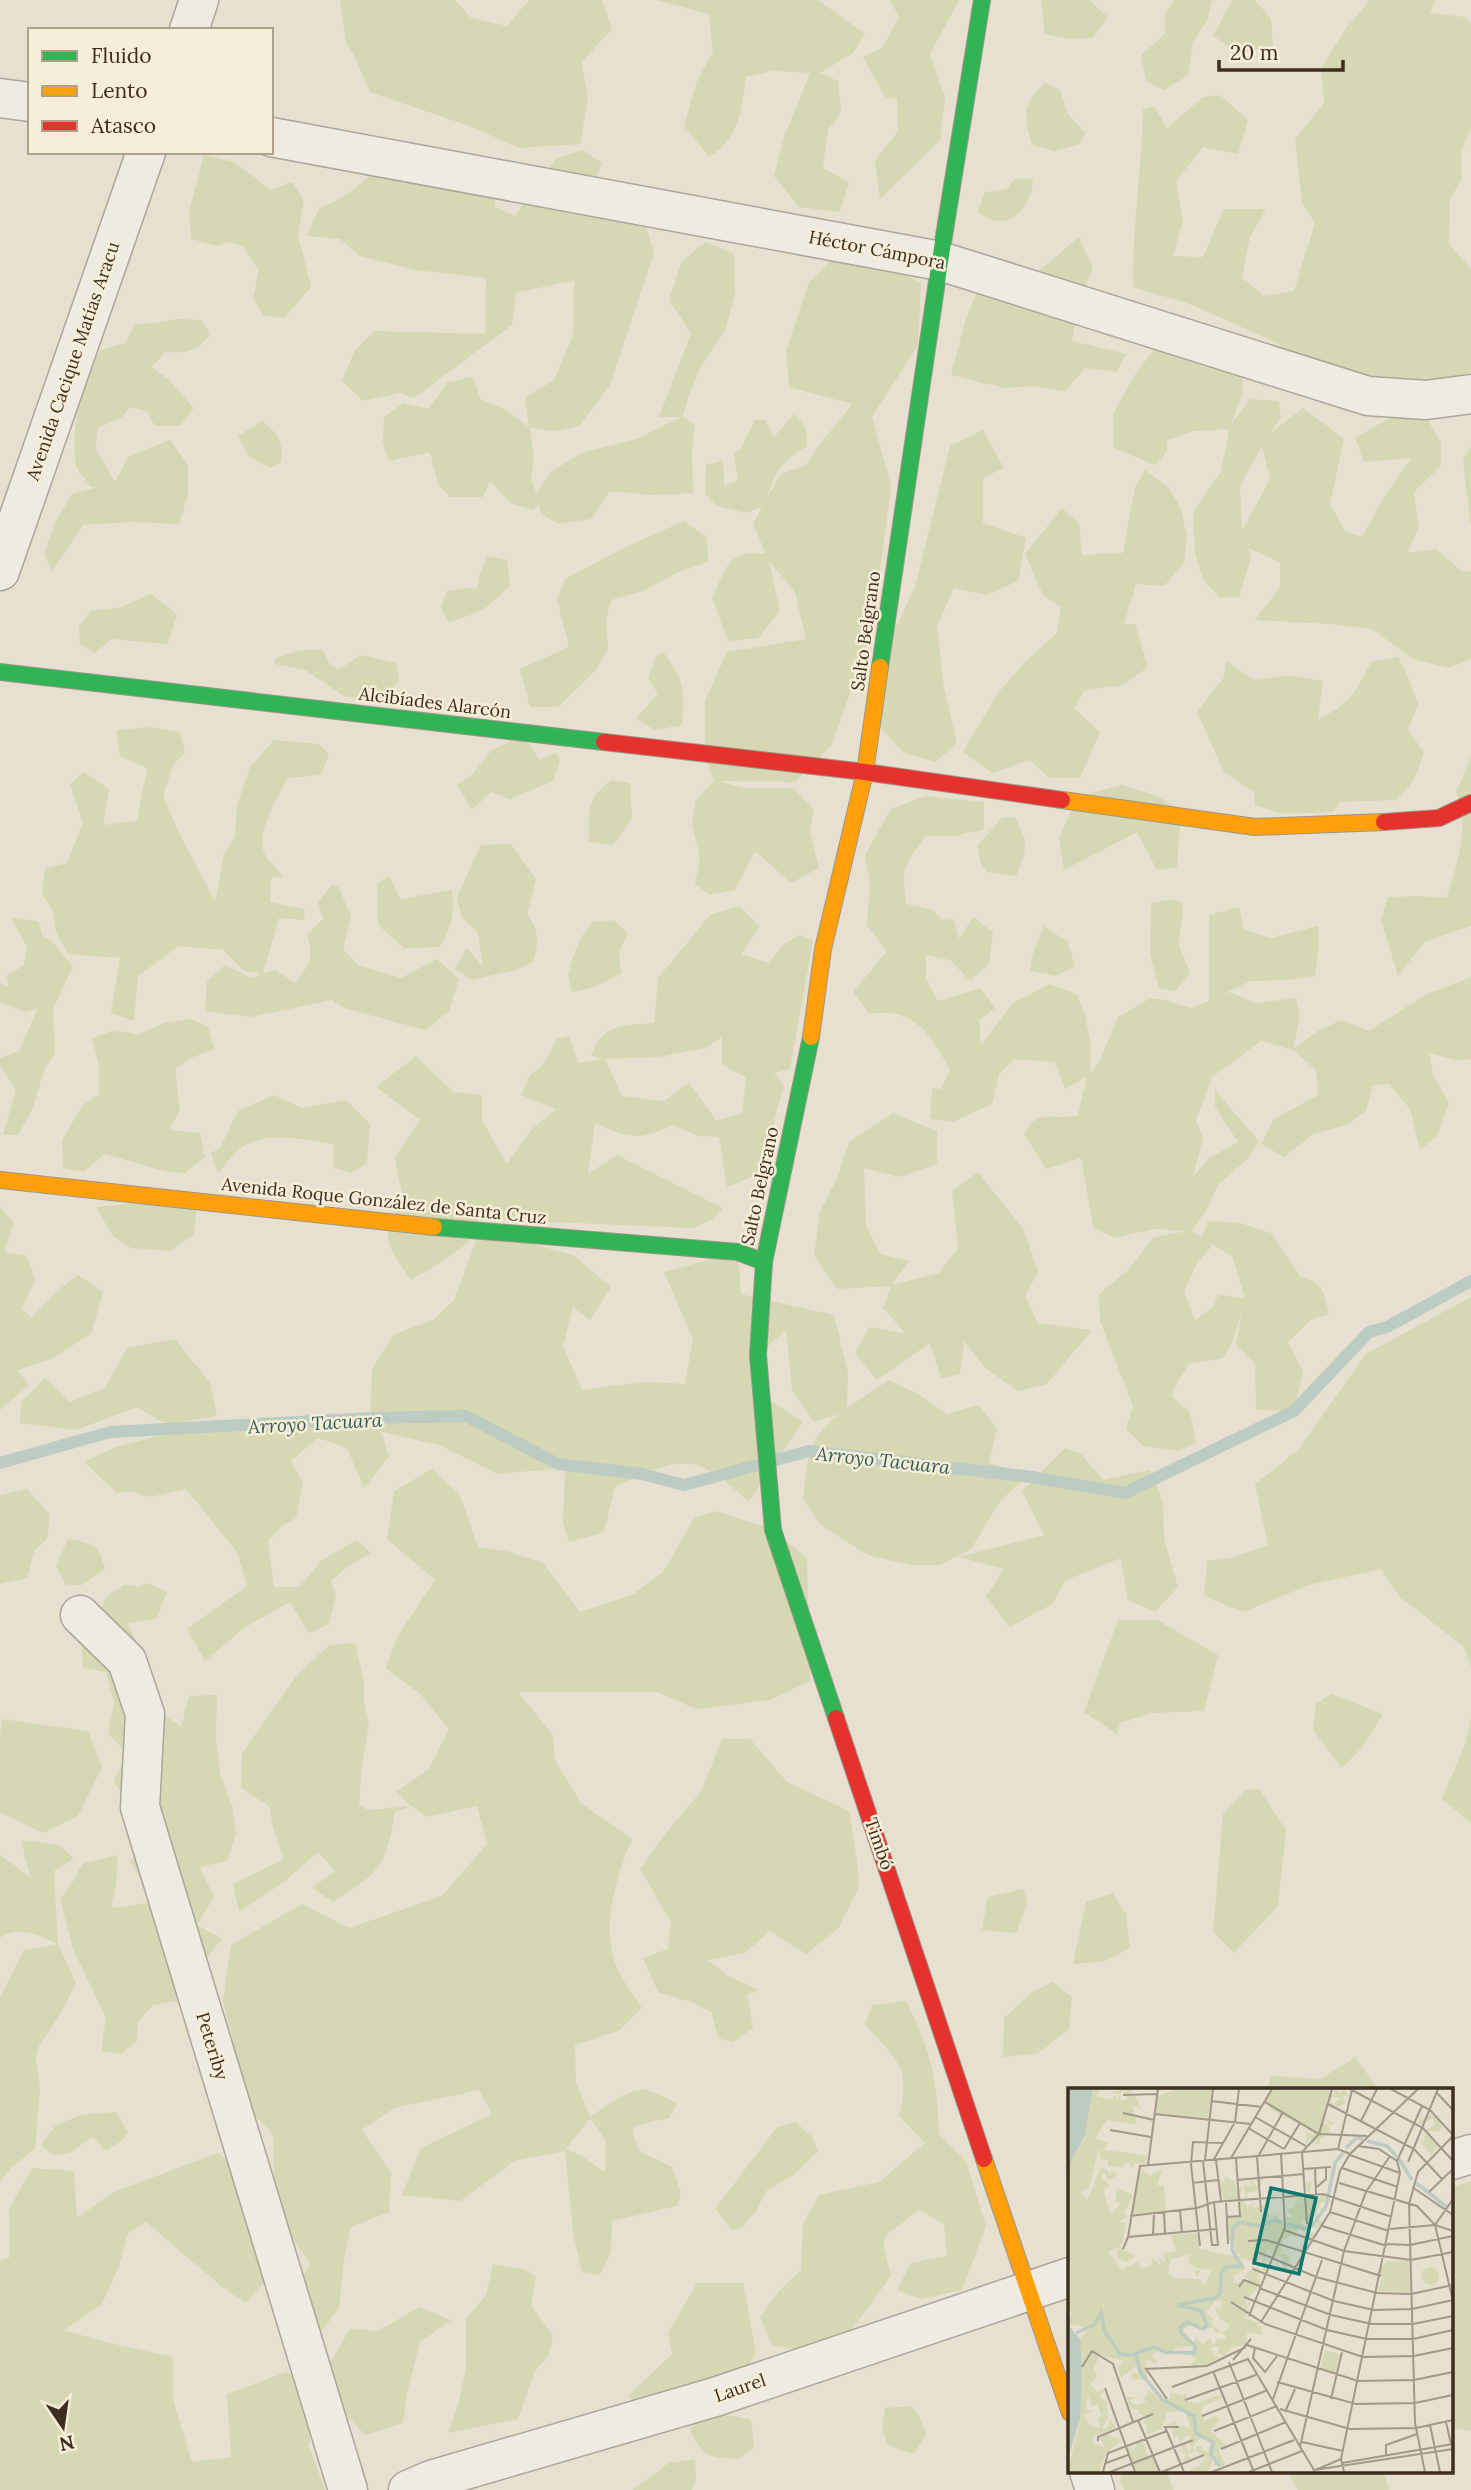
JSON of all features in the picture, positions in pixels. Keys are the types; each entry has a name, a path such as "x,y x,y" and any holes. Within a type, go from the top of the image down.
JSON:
{"street":[{"path":"190,28 199,0"},
{"name":"Salto Belgrano","path":"764,1262 810,1045 822,949 865,772 940,261 982,0"},
{"path":"0,99 28,102"},
{"name":"Héctor Cámpora","path":"273,137 940,261 1368,396 1426,400 1471,394"},
{"name":"Avenida Cacique Matías Aracu","path":"0,571 145,154"},
{"name":"Alcibíades Alarcón","path":"0,672 865,772 1255,827 1413,821 1439,818 1471,803"},
{"name":"Avenida Roque González de Santa Cruz","path":"0,1180 389,1223 738,1252 764,1262"},
{"name":"Timbó","path":"764,1262 758,1355 773,1530 1068,2407"},
{"name":"Peteriby","path":"80,1615 127,1661 145,1714 140,1807 348,2490"},
{"path":"1454,2159 1471,2154"},
{"name":"Laurel","path":"408,2490 431,2480 715,2397 1068,2278"},
{"path":"1089,2472 1095,2490"}],"green space":[{"path":"340,0 455,0 471,18 507,26 529,0 602,0 612,29 581,63 588,96 580,144 519,148 472,127 370,92 346,43"},
{"path":"656,0 818,0 865,34 853,53 820,73 838,81 841,109 836,121 828,129 823,168 849,182 840,212 799,207 774,176 784,137 810,73 772,71 746,77 740,112 733,132 709,157 684,126 697,81 713,52 709,14"},
{"path":"890,0 959,0 930,54 945,98 940,140 880,199 875,161 898,131 897,99 885,97 863,57 882,48 899,17"},
{"path":"1041,0 1089,0 1108,17 1092,38 1069,39 1045,34"},
{"path":"1174,0 1212,0 1207,21 1193,42 1188,75 1164,90 1146,81 1141,55 1165,34 1165,14"},
{"path":"1232,0 1255,0 1271,19 1273,45 1241,54 1213,36"},
{"path":"1370,0 1436,0 1430,13 1465,17 1471,23 1471,128 1461,152 1462,180 1450,198 1449,244 1471,269 1471,372 1431,386 1378,412 1312,399 1279,344 1190,304 1133,287 1143,109 1154,106 1167,128 1203,97 1220,95 1248,120 1238,154 1203,147 1176,181 1183,220 1173,256 1203,257 1224,209 1266,209 1250,237 1242,278 1264,296 1294,291 1315,223 1302,203 1295,139 1324,103 1321,68 1347,27"},
{"path":"1045,83 1060,90 1068,114 1085,133 1080,144 1055,151 1032,145 1026,111 1032,98"},
{"path":"456,150 493,166 495,207 515,216 556,159 582,150 602,163 581,214 642,212 654,253 610,385 579,426 557,431 530,428 534,458 531,479 538,498 537,492 551,472 581,453 637,439 681,417 659,417 691,333 669,300 682,261 706,242 734,254 735,294 726,328 700,368 683,416 695,426 692,450 693,493 652,495 610,491 591,519 558,524 541,513 539,505 532,510 511,503 490,481 483,497 450,497 438,484 430,452 389,461 383,443 384,417 403,403 428,409 448,382 473,377 480,399 506,410 529,427 525,398 554,380 573,336 574,280 516,293 512,325 414,398 400,393 363,401 342,381 355,350 374,331 485,334 486,278 415,270 360,256 340,239 307,236 319,208 347,194 389,158 403,184 419,180"},
{"path":"204,155 234,162 271,190 292,182 304,200 298,235 311,287 284,318 263,315 253,297 259,271 243,246 229,242 217,246 191,239 189,212"},
{"path":"1033,178 1028,200 1016,216 998,221 978,212 984,193 1007,189 1014,179"},
{"path":"1079,237 1093,268 1078,305 1072,341 1126,354 1117,372 1085,368 1065,391 1031,386 1005,388 951,375 966,318 984,275 1026,282"},
{"path":"869,256 921,283 918,345 872,417 891,486 872,632 831,746 795,782 718,781 744,788 793,788 814,809 810,832 819,868 791,883 755,851 735,890 710,895 695,884 700,858 692,824 696,800 714,781 705,757 705,701 727,652 806,639 795,592 769,561 780,611 758,638 728,641 712,598 730,562 743,554 766,554 753,524 762,507 746,513 717,506 705,494 706,465 723,460 724,485 738,481 734,454 741,448 755,420 765,420 774,437 794,414 806,428 807,446 780,468 766,499 781,474 807,465 852,404 789,387 786,351 809,282 832,260"},
{"path":"181,319 201,320 210,333 197,348 179,353 165,352 152,367 169,380 194,408 180,426 155,426 147,412 131,407 121,418 97,428 96,449 115,482 129,456 170,440 188,465 188,495 179,524 131,522 83,525 52,571 44,554 55,523 72,494 102,486 91,487 76,467 74,442 81,381 101,350 126,343 134,325"},
{"path":"1163,338 1241,356 1243,392 1231,425 1250,399 1279,401 1281,418 1270,433 1303,408 1344,439 1330,504 1345,531 1362,537 1384,497 1411,458 1364,462 1355,438 1398,413 1423,412 1441,443 1441,466 1414,492 1419,527 1407,553 1436,549 1463,572 1471,571 1471,659 1449,668 1413,659 1372,629 1255,620 1280,587 1280,562 1248,548 1251,558 1239,597 1220,598 1203,579 1195,554 1193,512 1221,472 1229,429 1193,431 1167,440 1167,451 1155,465 1114,448 1113,414 1136,373","holes":["1262,446 1270,479 1242,531 1240,486"]},
{"path":"262,421 281,443 281,462 270,468 249,457 238,436"},
{"path":"983,430 1004,468 983,478 983,523 1026,538 1018,581 987,595 954,588 937,626 944,688 957,743 936,762 904,753 870,717 879,662 915,587 950,446"},
{"path":"1471,446 1471,528 1463,460"},
{"path":"1145,470 1168,487 1180,506 1187,536 1184,563 1164,586 1136,584 1124,624 1135,624 1148,667 1123,685 1085,690 1074,708 1100,732 1080,778 1049,778 1030,760 992,773 963,752 998,693 1025,662 1057,633 1061,607 1043,595 1025,554 1062,508 1079,523 1082,555 1123,553 1135,487"},
{"path":"684,521 707,538 708,562 678,572 645,590 611,600 606,621 608,649 596,670 558,707 530,707 520,669 569,647 557,600 565,579"},
{"path":"488,556 507,560 510,585 482,609 448,622 441,607 447,591 477,589 480,573"},
{"path":"151,594 177,614 168,644 111,639 95,653 80,644 79,626 91,611 121,607"},
{"path":"301,650 323,650 329,663 338,670 361,655 396,663 399,682 375,702 344,696 305,670 274,664 276,658"},
{"path":"663,652 679,678 683,703 682,725 655,730 636,718 658,694 648,678 656,657"},
{"path":"1398,657 1418,704 1408,730 1424,752 1414,779 1396,800 1340,802 1333,812 1283,814 1255,805 1254,792 1224,772 1197,712 1224,677 1226,661 1254,680 1288,675 1323,681 1318,719 1345,703 1361,682 1371,662"},
{"path":"150,727 180,732 185,753 173,765 163,796 215,901 224,854 235,837 237,805 250,767 274,740 319,744 329,754 321,775 288,778 263,832 263,850 283,877 271,878 270,902 305,909 304,920 279,918 263,974 275,970 295,983 309,960 307,934 323,919 318,902 332,885 338,886 351,916 343,949 358,965 401,978 437,959 459,979 449,1011 425,1030 344,1008 332,1000 252,1017 205,1011 207,981 225,965 251,978 261,974 244,971 223,950 179,946 138,976 134,1021 111,1013 120,958 68,954 56,932 53,911 42,894 45,868 67,863 83,823 70,784 84,772 109,789 103,825 137,821 147,768 120,756 116,730"},
{"path":"516,738 530,744 539,760 556,753 560,762 553,781 510,799 491,792 472,810 457,785 472,775 491,751"},
{"path":"1471,757 1471,926 1424,942 1398,976 1381,920 1388,897 1446,898 1461,845 1462,817 1456,793"},
{"path":"612,780 630,783 632,818 613,845 589,842 590,806 597,793"},
{"path":"1121,785 1155,795 1181,810 1177,867 1157,870 1137,832 1064,870 1059,839 1077,797"},
{"path":"926,796 984,802 984,829 956,836 926,836 906,867 904,882 906,904 930,909 942,919 954,920 959,939 973,917 993,932 989,964 970,981 950,960 926,955 926,979 938,1001 981,988 995,1008 979,1020 981,1045 1013,1003 1050,984 1077,994 1085,1015 1091,1045 1090,1074 1100,1060 1118,1017 1149,999 1161,999 1191,1008 1209,1001 1209,915 1239,907 1244,930 1271,938 1318,926 1319,945 1315,976 1250,981 1221,995 1230,992 1255,1003 1296,998 1300,1017 1293,1049 1316,1032 1341,1020 1369,1031 1425,995 1471,977 1471,1059 1455,1060 1429,1053 1433,1075 1449,1103 1437,1136 1420,1150 1410,1109 1389,1084 1373,1085 1366,1111 1346,1125 1313,1134 1284,1157 1261,1144 1274,1119 1318,1095 1316,1070 1293,1050 1261,1041 1212,1077 1196,1121 1203,1138 1193,1177 1208,1159 1238,1142 1215,1107 1215,1090 1259,1141 1248,1158 1218,1185 1207,1209 1192,1231 1202,1238 1208,1221 1240,1223 1271,1233 1300,1276 1318,1285 1326,1300 1329,1314 1312,1319 1288,1342 1303,1372 1294,1411 1256,1410 1255,1364 1236,1345 1242,1309 1233,1341 1223,1358 1189,1364 1173,1389 1172,1397 1190,1412 1196,1442 1179,1451 1143,1446 1126,1429 1133,1406 1100,1321 1099,1294 1128,1270 1154,1237 1188,1231 1154,1229 1114,1238 1093,1227 1081,1158 1046,1169 1024,1134 1035,1120 1078,1115 1087,1077 1065,1089 1055,1062 1014,1059 999,1074 992,1104 953,1122 930,1119 932,1088 941,1089 950,1070 940,1053 929,1036 915,1022 897,1014 869,1013 853,992 887,951 867,925 870,883 865,855 891,809","holes":["1208,1242 1232,1256 1245,1298 1218,1295 1213,1307 1195,1320 1184,1291 1197,1263 1212,1246"]},
{"path":"1015,817 1025,846 1016,876 987,872 981,864 977,846 1002,818"},
{"path":"511,844 536,879 527,915 536,932 535,956 533,962 516,970 472,980 454,969 467,948 483,967 478,932 462,918 457,897 481,845"},
{"path":"389,875 400,899 452,890 451,920 440,947 404,948 378,925 377,884"},
{"path":"1172,899 1182,903 1183,919 1179,942 1190,974 1175,991 1159,988 1150,954 1151,903"},
{"path":"739,906 760,926 741,954 768,963 785,943 800,935 813,941 790,1069 774,1073 784,1086 759,1174 727,1187 719,1137 699,1136 672,1125 651,1134 633,1136 595,1123 588,1174 617,1155 723,1208 713,1219 694,1228 480,1219 467,1243 411,1280 391,1250 388,1234 390,1224 403,1200 395,1157 420,1120 376,1087 416,1056 453,1092 482,1095 482,1120 507,1164 532,1129 556,1109 521,1095 530,1075 543,1065 557,1039 569,1036 578,1063 602,1059 591,1056 608,1031 623,1026 654,1023 658,978 710,915","holes":["722,1037 722,1064 746,1078 742,1114 716,1120 689,1083 664,1101 622,1096 605,1059 660,1057 705,1048"]},
{"path":"11,918 38,921 43,937 51,940 73,966 53,1009 55,1054 45,1068 32,1110 18,1135 3,1135 16,1090 0,1065 0,1058 19,1051 38,1008 26,1012 0,1002 0,983 8,987 7,976 24,965 27,947"},
{"path":"613,920 628,933 619,952 621,974 591,988 572,992 568,975 582,936 593,922"},
{"path":"1044,926 1068,942 1075,967 1055,976 1030,971 1033,953"},
{"path":"191,1019 208,1027 214,1049 191,1058 175,1069 180,1110 169,1130 200,1133 205,1157 185,1173 168,1172 105,1154 83,1172 63,1168 62,1140 82,1106 99,1094 99,1065 92,1039 115,1031 138,1035 164,1023"},
{"path":"274,1095 302,1108 346,1100 370,1124 367,1163 351,1173 334,1168 333,1144 273,1138 250,1142 218,1173 211,1153 220,1148 238,1111"},
{"path":"893,1113 937,1131 937,1164 899,1177 864,1168 866,1226 880,1254 909,1261 892,1285 939,1273 958,1248 952,1191 978,1172 1024,1230 1038,1272 1025,1296 1038,1323 1092,1330 1047,1384 1018,1391 986,1369 964,1341 960,1374 941,1378 930,1343 877,1380 855,1354 869,1327 906,1334 883,1308 891,1286 837,1289 814,1255 820,1212 837,1178 849,1142"},
{"path":"198,1197 194,1234 170,1251 131,1248 113,1236 96,1207"},
{"path":"0,1207 14,1223 4,1252 27,1256 35,1280 22,1309 31,1317 78,1275 103,1292 91,1334 51,1359 17,1370 29,1385 0,1410"},
{"path":"480,1230 573,1255 611,1287 590,1320 573,1307 563,1346 582,1390 644,1382 685,1384 693,1339 664,1272 738,1252 741,1294 834,1315 848,1373 847,1408 889,1380 918,1394 947,1414 978,1405 997,1428 989,1463 1028,1476 1001,1500 971,1549 940,1565 911,1565 868,1555 821,1525 803,1499 808,1462 814,1442 839,1414 814,1422 792,1390 786,1330 758,1355 751,1388 803,1422 749,1501 709,1470 697,1465 673,1464 637,1476 615,1487 604,1532 569,1542 563,1523 565,1468 498,1474 439,1445 378,1431 382,1434 389,1457 364,1488 347,1448 318,1438 291,1461 303,1483 296,1518 282,1526 268,1541 274,1587 299,1587 322,1560 357,1540 371,1553 348,1566 331,1581 336,1595 329,1624 309,1633 290,1602 244,1628 205,1661 187,1629 247,1586 237,1552 186,1489 150,1497 131,1491 117,1493 84,1462 116,1447 184,1429 334,1417 370,1429 372,1369 394,1334 433,1320 454,1300"},
{"path":"1471,1297 1471,1667 1464,1647 1400,1597 1381,1569 1309,1585 1243,1612 1204,1596 1207,1561 1232,1558 1268,1545 1255,1484 1298,1450 1366,1354"},
{"path":"175,1339 210,1383 217,1416 166,1424 137,1407 76,1430 20,1423 21,1402 45,1378 70,1402 105,1388 127,1348"},
{"path":"1065,1448 1081,1454 1103,1480 1150,1470 1163,1502 1164,1539 1178,1587 1155,1612 1128,1600 1121,1558 1066,1580 1052,1604 1010,1627 986,1597 1004,1569 959,1557 1044,1535 1022,1491"},
{"path":"432,1469 460,1495 478,1547 506,1551 543,1563 580,1612 632,1595 664,1571 694,1518 716,1511 773,1530 807,1558 810,1681 770,1700 696,1709 657,1692 518,1692 553,1735 555,1760 581,1803 632,1839 612,1901 610,1934 616,1966 642,2008 620,2030 575,2045 576,2083 590,2117 621,2097 640,2090 654,2092 677,2104 669,2118 634,2126 633,2134 639,2151 672,2167 681,2193 677,2206 612,2221 611,2252 600,2275 582,2272 573,2233 565,2151 514,2161 460,2201 402,2195 421,2148 492,2114 479,2090 394,2108 362,2130 391,2173 389,2212 351,2227 344,2259 339,2308 313,2343 290,2299 310,2264 275,2211 273,2134 243,2104 240,2071 223,2001 231,1945 302,1904 349,1928 442,1896 487,1844 477,1806 426,1817 412,1806 395,1812 388,1846 378,1867 361,1883 333,1902 312,1888 335,1871 318,1852 285,1881 239,1912 233,1884 284,1859 269,1806 241,1788 242,1753 297,1675 329,1645 355,1643 364,1682 364,1701 369,1724 359,1805 368,1810 411,1806 396,1792 429,1769 449,1729 420,1694 386,1668 398,1635 435,1580 387,1539 394,1491","holes":["590,2118 606,2141 605,2172 566,2149"]},
{"path":"27,1489 50,1515 47,1539 34,1551 27,1578 0,1584 0,1495"},
{"path":"68,1539 94,1546 105,1569 82,1585 66,1585 56,1566"},
{"path":"148,1583 167,1592 156,1619 127,1624 148,1662 157,1709 181,1727 189,1696 217,1695 216,1738 220,1773 232,1806 236,1834 227,1861 200,1867 214,1897 197,1925 222,1939 199,1967 183,2000 153,2005 138,2022 137,2041 120,2054 101,2051 106,2018 73,1949 60,1899 82,1864 118,1855 111,1908 149,1903 131,1862 147,1831 113,1781 128,1753 108,1734 114,1702 106,1672 83,1668 82,1647 92,1638 106,1597 124,1585 139,1587"},
{"path":"1118,1620 1157,1620 1218,1655 1204,1711 1151,1713 1120,1723 1117,1734 1084,1712"},
{"path":"1331,1694 1383,1714 1363,1746 1342,1768 1313,1730 1316,1704"},
{"path":"1471,1717 1471,1823 1442,1799 1465,1745"},
{"path":"2,1719 88,1731 102,1767 78,1816 43,1833 0,1812"},
{"path":"722,1739 750,1739 787,1782 849,1811 859,1887 838,1929 806,1954 770,1931 745,1953 708,1960 728,1976 759,1990 747,1994 753,2028 733,2042 718,2038 712,2013 697,2004 658,1992 643,1958 668,1949 671,1922 640,1869 702,1790"},
{"path":"1259,1789 1286,1830 1278,1906 1234,1953 1213,1932 1223,1813 1246,1790"},
{"path":"21,1840 58,1845 74,1858 54,1871 58,1944 76,1983 61,2013 39,2046 36,2059 40,2088 35,2149 12,2167 0,2182 0,1998 24,1950 57,1944 21,1932 0,1938 0,1855 30,1877"},
{"path":"1024,1889 1027,1904 1016,1933 982,1930 988,1897"},
{"path":"1113,1893 1126,1914 1130,1948 1105,1961 1073,1964 1086,1902"},
{"path":"1053,1982 1072,1997 1069,2029 1037,2054 1003,2057 1004,2018 1032,1992"},
{"path":"906,2001 931,2065 937,2097 939,2134 966,2161 986,2226 962,2290 921,2299 897,2290 911,2263 947,2256 944,2224 919,2210 885,2236 884,2248 891,2276 842,2343 792,2349 772,2345 760,2317 780,2290 801,2270 803,2224 819,2195 879,2182 925,2143 899,2116 904,2085 902,2074 893,2056 865,2024 872,2005"},
{"path":"1355,2057 1376,2086 1267,2088 1271,2076 1321,2079"},
{"path":"116,2112 128,2133 106,2151 92,2137 70,2153 53,2155 41,2145 56,2125 81,2115"},
{"path":"796,2122 813,2138 818,2151 794,2175 767,2190 756,2211 741,2228 732,2230 715,2209 777,2127"},
{"path":"218,2153 254,2184 280,2266 246,2303 221,2286 146,2222 128,2233 119,2266 102,2304 64,2330 173,2357 173,2399 192,2462 231,2457 227,2394 286,2372 316,2384 309,2447 325,2490 0,2490 0,2261 10,2257 9,2209 32,2168 74,2171 77,2218 114,2192"},
{"path":"1471,2181 1471,2430 1454,2429 1454,2186"},
{"path":"493,2264 526,2270 536,2277 531,2305 553,2336 548,2356 535,2371 518,2419 448,2433 458,2405 466,2368 466,2319 486,2295"},
{"path":"697,2283 743,2283 756,2353 744,2372 667,2411 627,2397 672,2354 668,2333"},
{"path":"419,2307 451,2320 420,2342 407,2393 403,2423 365,2435 332,2399 328,2366 350,2329 378,2331"},
{"path":"912,2406 920,2417 926,2434 914,2454 887,2444 882,2427 885,2408"},
{"path":"728,2415 751,2420 754,2447 738,2459 708,2454 699,2446 690,2430 697,2418"},
{"path":"695,2459 696,2478 692,2490 632,2490 669,2463"},
{"path":"1122,2472 1166,2472 1174,2490 1124,2490 1120,2481"},
{"path":"1288,2472 1384,2472 1389,2490 1298,2490"}],"waterway":[{"name":"Arroyo Tacuara","path":"0,1463 110,1432 372,1418 466,1416 558,1464 642,1474 684,1485 809,1451 1032,1477 1125,1493 1294,1411 1369,1332 1387,1327 1471,1281"}],"traffic: fast":[{"path":"880,667 982,0"},
{"path":"0,672 604,742"},
{"path":"811,1037 764,1262 758,1355 773,1530 836,1718"},
{"path":"434,1227 738,1252 764,1262"}],"traffic: slow":[{"path":"811,1037 823,949 865,772 880,667"},
{"path":"1062,800 1255,827 1384,822"},
{"path":"0,1180 434,1227"},
{"path":"984,2159 1068,2407"}],"traffic: jam":[{"path":"604,742 865,772 1062,800"},
{"path":"1384,822 1439,818 1471,803"},
{"path":"836,1718 984,2159"}]}
